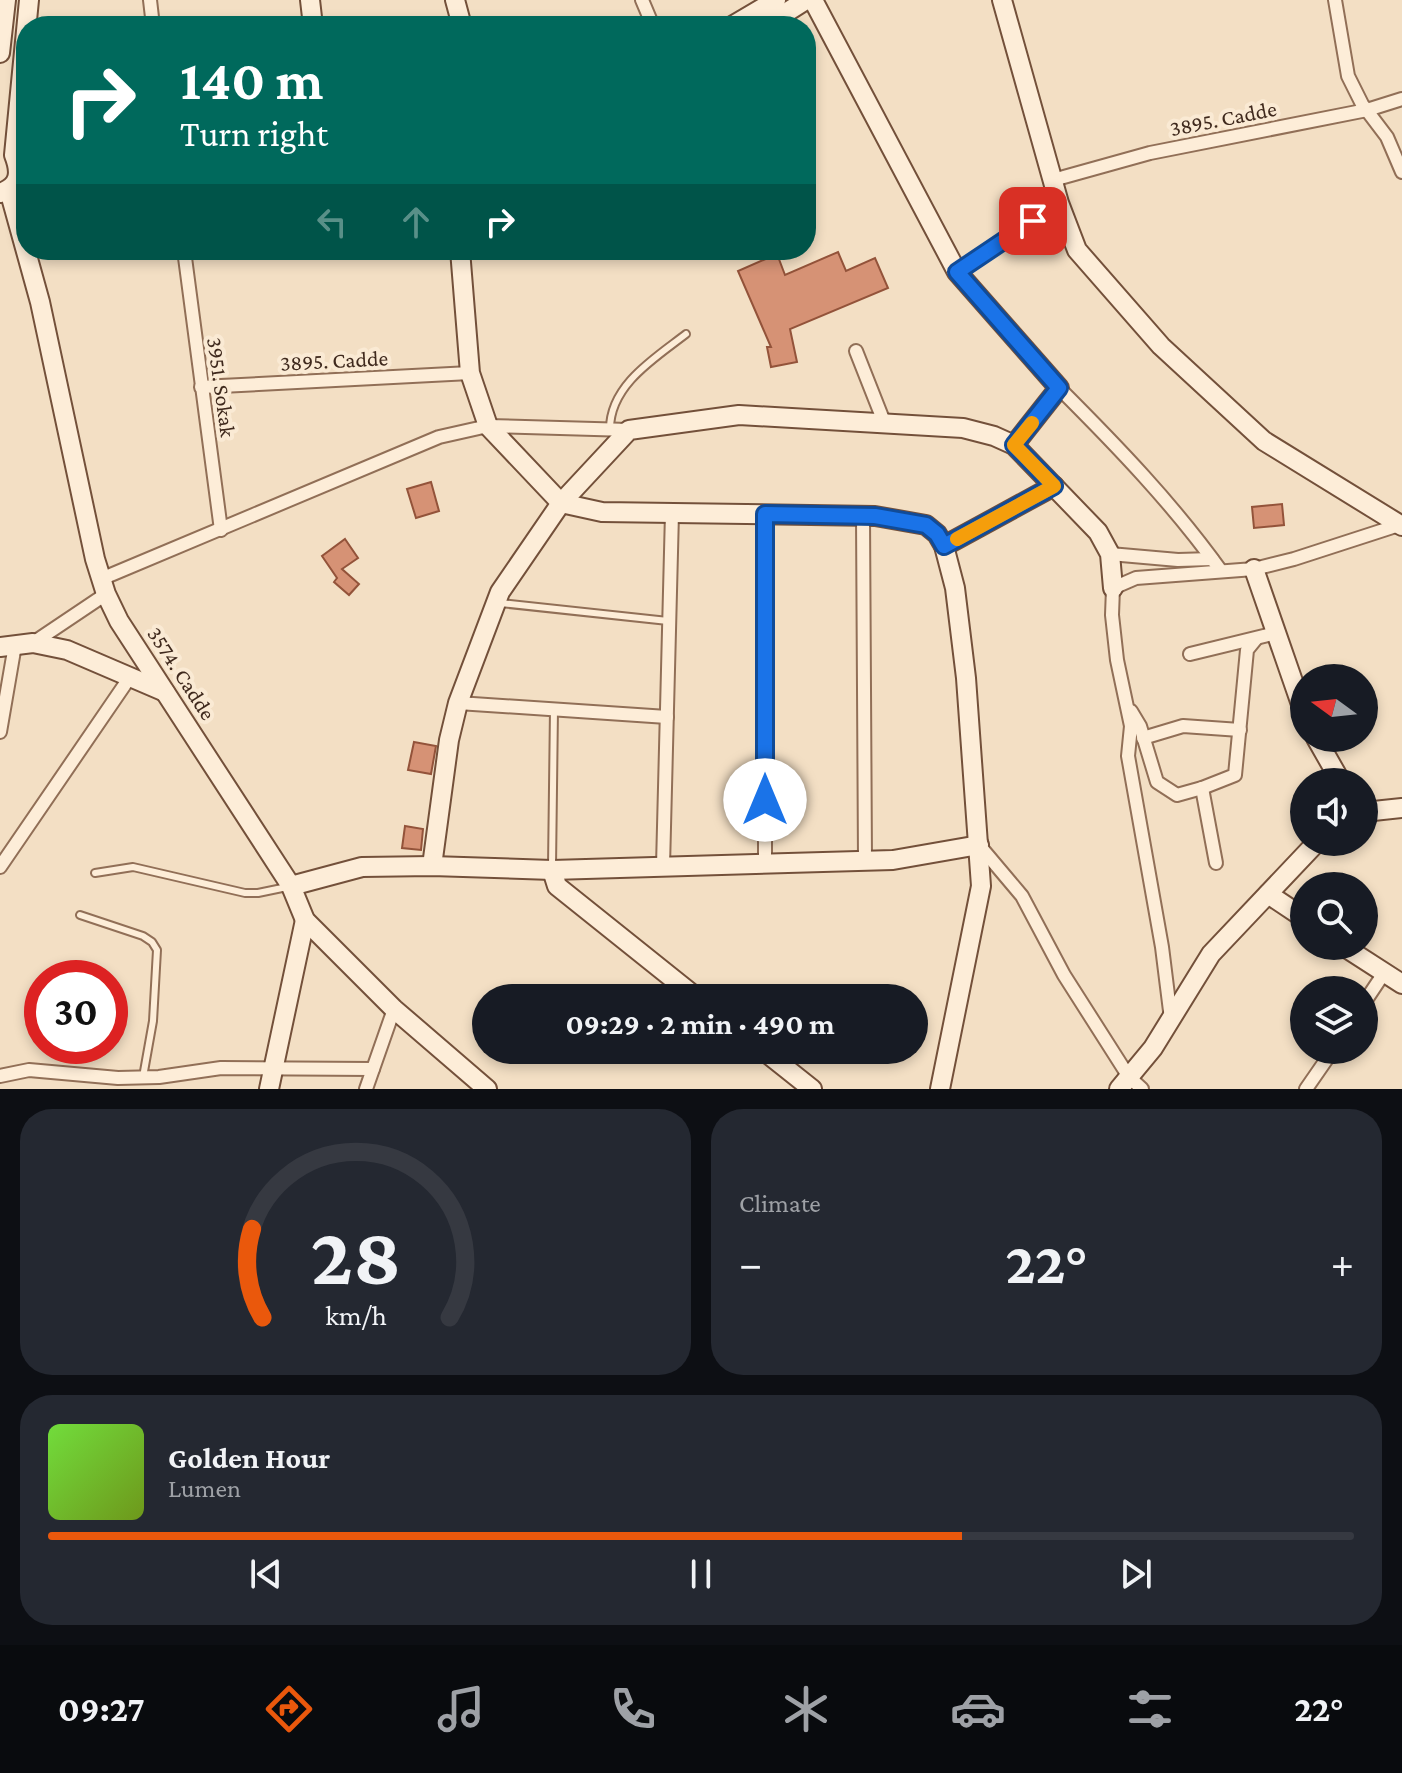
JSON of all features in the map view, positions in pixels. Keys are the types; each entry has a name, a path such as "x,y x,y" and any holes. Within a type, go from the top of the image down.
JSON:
{"street":[{"path":"0,53 6,0"},
{"path":"749,16 776,0"},
{"path":"781,16 806,0"},
{"path":"813,0 957,272 1059,388 1127,455 1189,527 1221,571"},
{"path":"1002,0 1059,203 1077,250 1161,346 1264,441 1401,526"},
{"path":"1335,0 1348,76 1387,137 1402,172"},
{"name":"3895. Cadde","path":"1053,180 1176,147 1367,110 1402,99"},
{"name":"3574. Cadde","path":"13,154 16,125"},
{"path":"957,272 1059,203"},
{"name":"3574. Cadde","path":"30,260 103,587 119,621 291,886 305,920 394,1009 487,1089"},
{"name":"3951. Sokak","path":"185,260 221,530"},
{"path":"461,260 470,373 488,426 561,503 602,512 863,516 926,525 937,534 944,546 955,588 966,678 981,886 940,1089"},
{"path":"856,351 884,422"},
{"name":"3895. Cadde","path":"201,387 470,373"},
{"path":"1014,445 1059,388"},
{"path":"0,732 16,645 103,587 221,530 439,437 488,426 629,430 739,415 963,428 1014,445 1098,532 1110,554 1112,615 1131,726 1128,756 1162,947 1171,1019"},
{"path":"432,866 449,740 458,703 500,592 561,503 629,430"},
{"path":"944,546 1054,486"},
{"path":"663,866 672,513"},
{"path":"765,514 765,863"},
{"path":"863,516 865,860"},
{"path":"1113,588 1136,578 1254,569 1401,526"},
{"path":"1110,554 1178,560 1212,559"},
{"path":"1254,569 1290,673"},
{"path":"1190,654 1276,633"},
{"path":"1126,702 1143,738 1157,782 1177,795 1235,775 1247,650 1256,639"},
{"path":"16,645 67,650 165,692"},
{"path":"0,867 130,677"},
{"path":"458,703 667,717"},
{"path":"1143,738 1183,726 1240,730"},
{"path":"1202,788 1216,863"},
{"path":"1378,811 1402,808"},
{"path":"291,886 362,867 552,870 893,860 979,845"},
{"path":"979,845 1022,896 1064,975 1130,1085 1211,954 1304,856"},
{"path":"552,870 557,886 680,984"},
{"path":"1268,894 1290,909"},
{"path":"269,1089 305,920"},
{"path":"1364,960 1402,984"},
{"path":"1378,982 1384,973"},
{"path":"366,1089 394,1009"},
{"path":"781,1064 812,1089"},
{"path":"1306,1089 1323,1064"},
{"path":"0,1076 29,1070 144,1083 221,1068 373,1069"},
{"path":"83,1075 83,1089"}],"lane":[{"path":"610,429 612,410 621,394 641,370 686,334"},
{"path":"496,602 669,621"},
{"path":"552,870 554,709"},
{"path":"95,873 133,867 245,893 291,886"},
{"path":"80,915 143,936 157,950 153,1021 144,1083"}],"building":[{"path":"838,252 846,271 875,258 888,288 790,329 797,362 771,367 767,347 771,347 738,271 763,260 779,260 785,275"},
{"path":"431,482 439,511 416,518 407,489"},
{"path":"1282,504 1284,525 1254,528 1252,507"},
{"path":"345,539 358,558 342,569 359,584 349,595 334,582 337,578 322,556"},
{"path":"414,742 436,746 431,774 408,770"},
{"path":"405,826 423,829 421,850 402,848"}],"slow traffic":[{"path":"957,539 1054,486 1014,445 1032,423"}],"route":[{"path":"765,800 765,514 875,516 926,525 937,534 944,546 1054,486 1014,445 1059,388 957,272 1033,221"}]}
